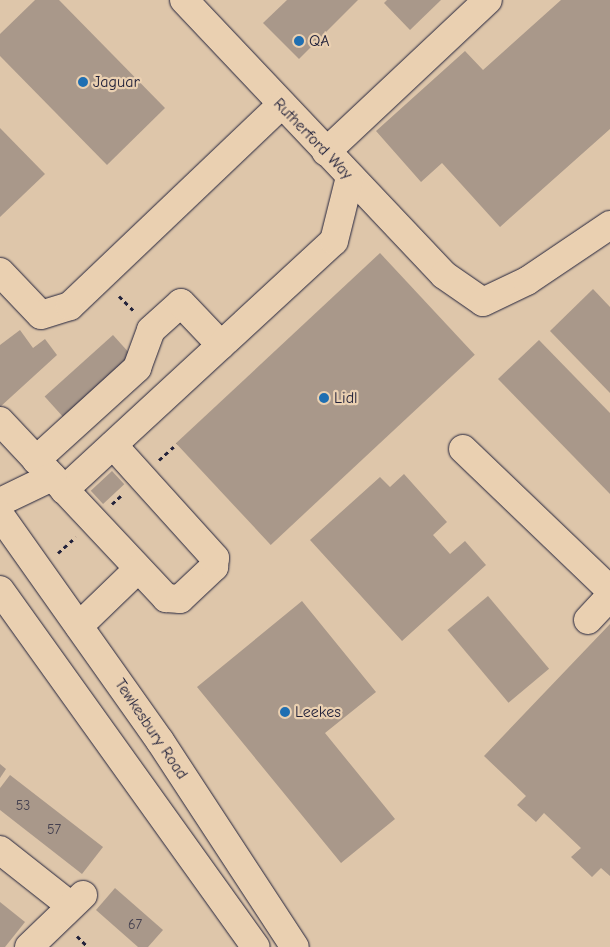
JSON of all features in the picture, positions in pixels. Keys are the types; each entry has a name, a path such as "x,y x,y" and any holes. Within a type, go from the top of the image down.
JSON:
{"main road":[{"name":"Rutherford Way","path":"184,0 444,276 483,302 527,281 610,225"},
{"path":"326,152 488,0"},
{"path":"0,272 41,315 70,306 281,105"},
{"path":"0,502 113,445 334,241 350,176"},
{"path":"51,476 137,368 152,330 181,303 221,345"},
{"path":"0,420 166,598 175,600 216,562 113,445"},
{"path":"463,449 610,590"},
{"name":"Tewkesbury Road","path":"0,515 79,626 295,947"},
{"path":"79,626 138,569"},
{"path":"0,590 256,947"},
{"path":"588,620 610,596"},
{"path":"0,850 77,900 35,940"}],"path":[{"path":"101,277 152,330"},
{"path":"56,555 177,444"}],"building":[{"name":"Jaguar","path":"35,0 59,0 165,108 107,165 0,56 0,34"},
{"name":"QA","path":"287,0 358,0 299,59 263,23"},
{"path":"387,0 441,0 410,30 384,3"},
{"path":"561,0 610,0 610,129 500,227 442,163 421,182 376,131 465,51 483,70"},
{"path":"0,128 45,174 0,217"},
{"name":"Lidl","path":"380,253 475,355 271,545 176,443"},
{"path":"593,289 610,307 610,393 550,331"},
{"path":"20,330 33,348 45,339 57,355 0,407 0,345"},
{"path":"113,335 133,357 65,419 45,397"},
{"path":"539,340 610,413 610,494 498,379"},
{"path":"112,471 124,484 103,504 91,491"},
{"path":"404,474 447,522 433,535 450,554 465,541 486,565 402,641 310,540 380,477 390,487"},
{"path":"488,596 549,669 508,703 447,630"},
{"name":"Leekes","path":"302,601 376,692 325,733 395,819 341,863 197,687"},
{"path":"610,624 610,876 601,868 592,877 571,857 581,848 544,813 536,822 517,805 526,796 484,756"},
{"path":"0,764 6,769 0,778"},
{"path":"10,775 103,847 82,874 0,810 0,788"},
{"path":"115,888 163,930 148,947 138,947 96,910"},
{"path":"0,902 25,922 5,947 0,947"}],"place":[{"name":"QA","path":"299,41"},
{"name":"Jaguar","path":"83,82"},
{"name":"Lidl","path":"324,398"},
{"name":"Leekes","path":"285,712"}]}
